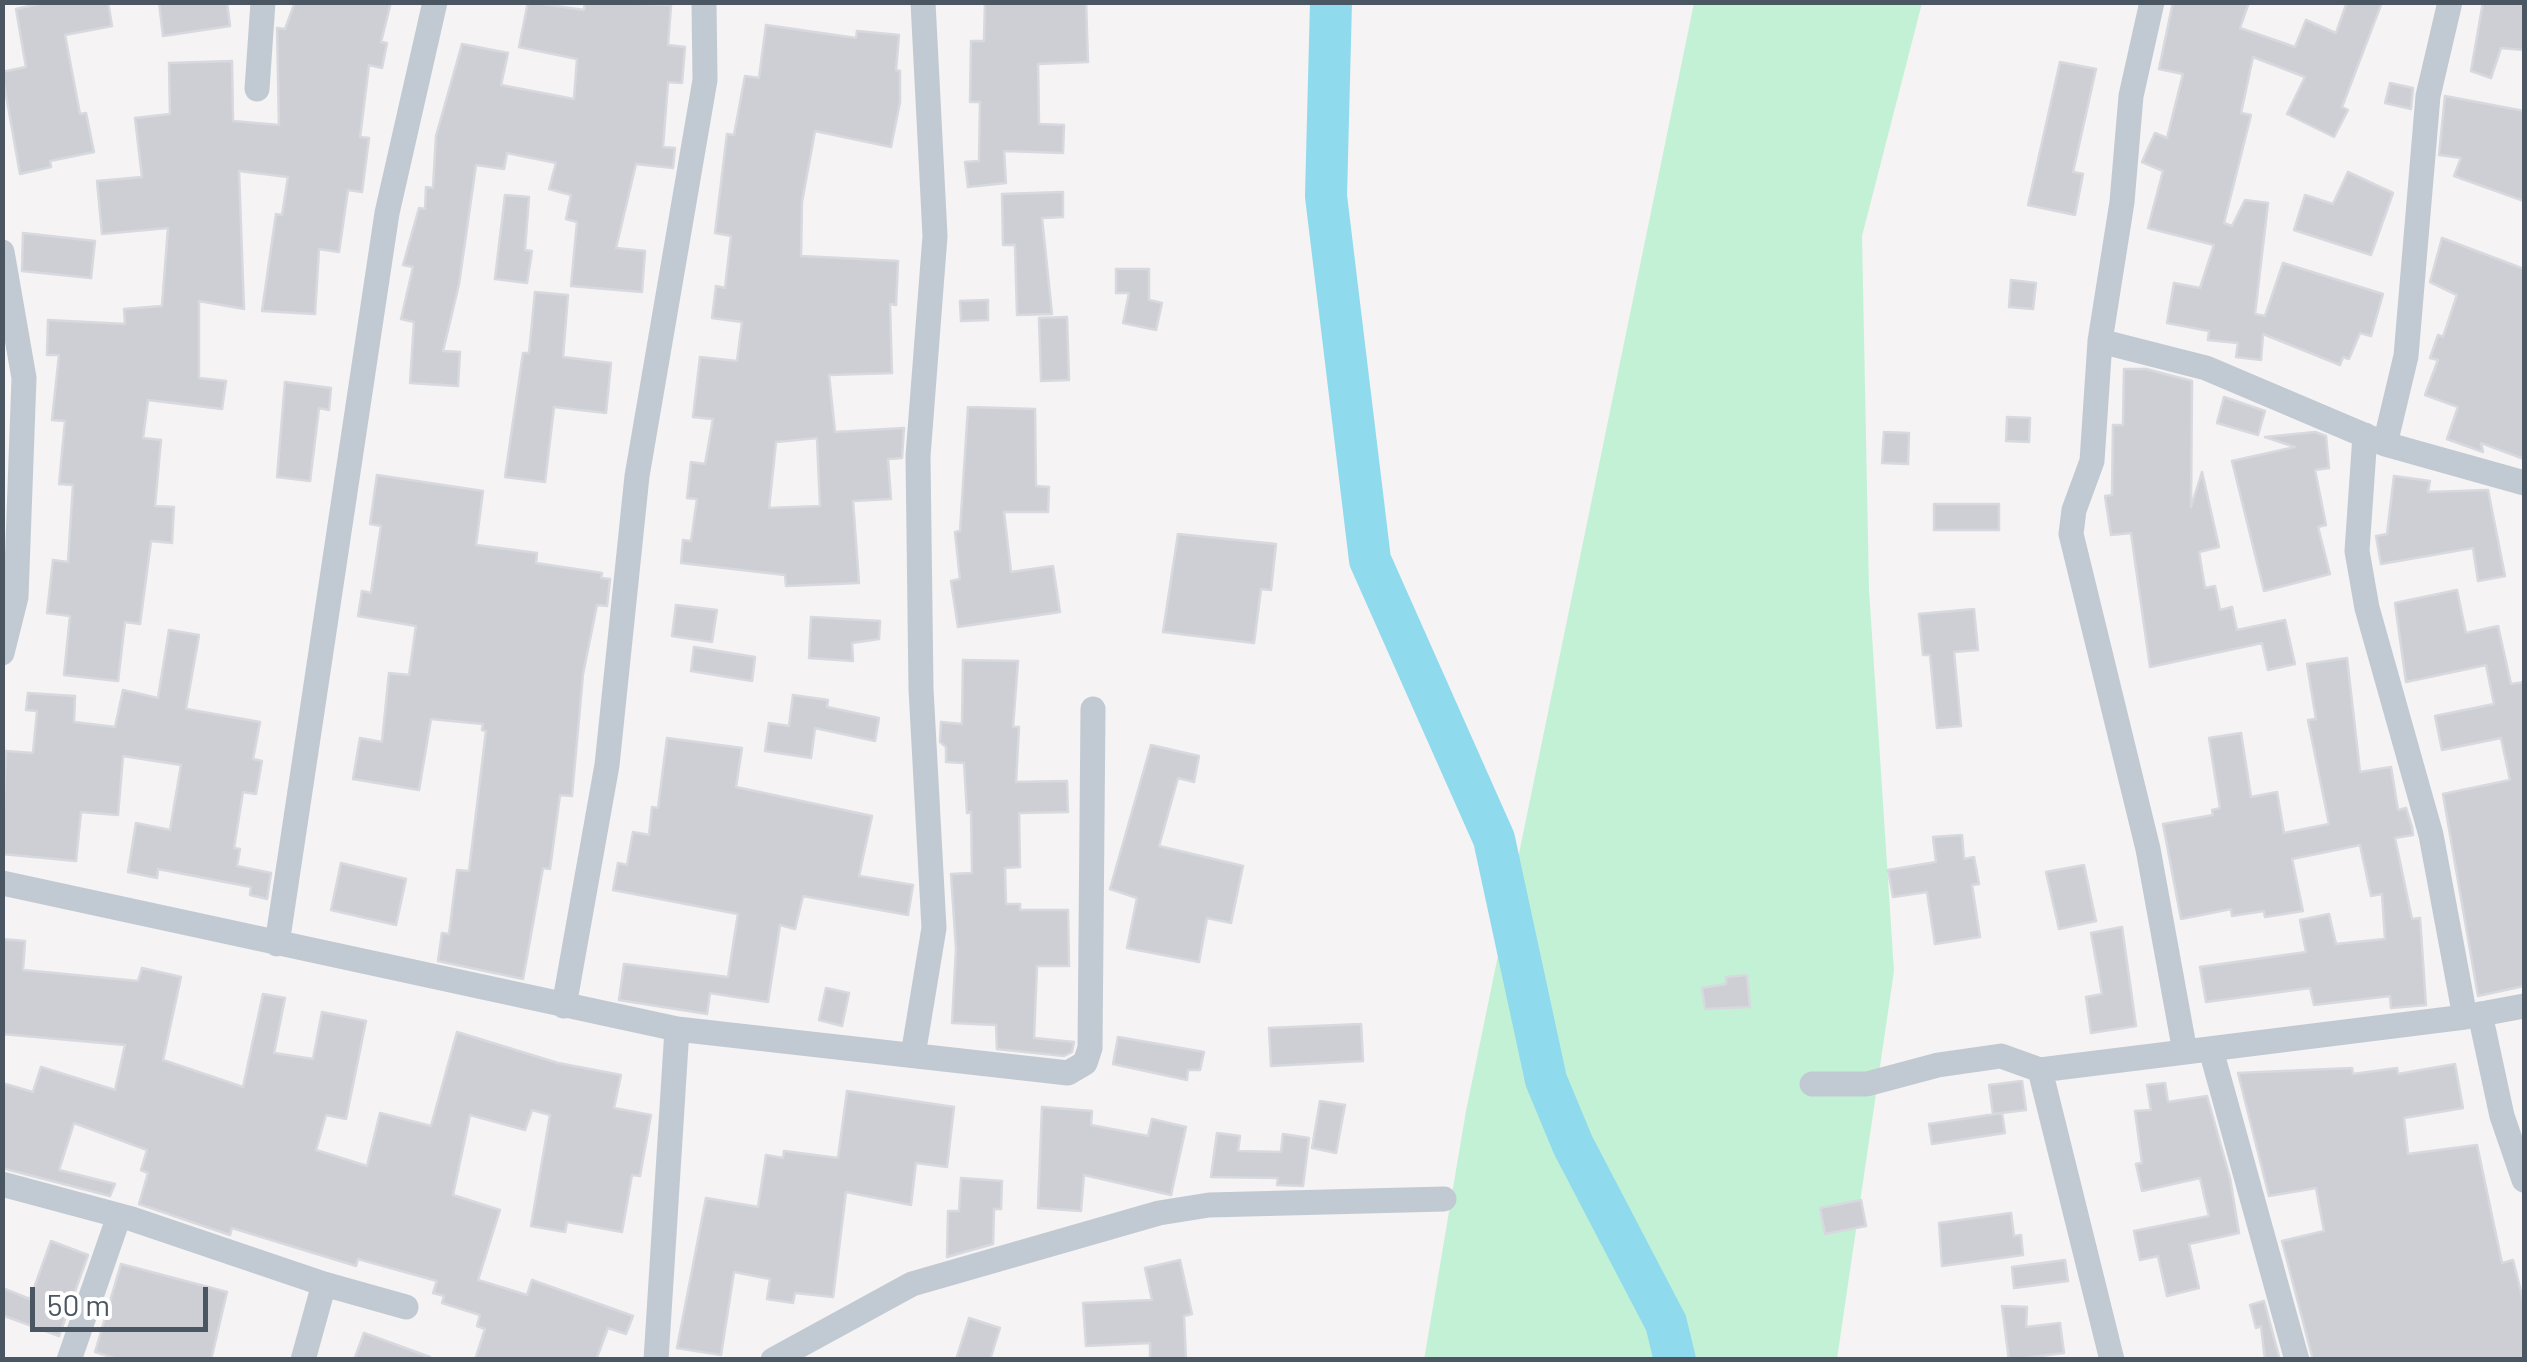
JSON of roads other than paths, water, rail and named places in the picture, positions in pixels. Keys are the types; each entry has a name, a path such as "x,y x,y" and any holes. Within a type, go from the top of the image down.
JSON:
{"street":[{"path":"258,89 263,2"},
{"path":"276,944 387,213 434,2"},
{"path":"564,1006 607,766 637,476 705,80 704,2"},
{"path":"913,1054 934,928 921,688 918,456 935,236 923,2"},
{"path":"2152,2 2131,96 2122,202 2100,341 2092,461 2074,510 2071,534 2148,849 2185,1052"},
{"path":"2450,2 2428,96 2406,356 2375,439 2356,513 2360,570 2431,835 2473,1016 2524,1180"},
{"path":"2,252 24,378 24,478 16,597 2,653"},
{"path":"2100,341 2206,368 2375,439 2524,483"},
{"path":"2,882 677,1029 1068,1074 1085,1063 1090,1048 1093,708"},
{"path":"1812,1084 1867,1084 1938,1065 2001,1056 2040,1070 2473,1016 2524,1006"},
{"path":"656,1360 677,1029"},
{"path":"2212,1050 2297,1360"},
{"path":"2040,1070 2112,1360"},
{"path":"2,1184 119,1216 324,1284 406,1306"},
{"path":"773,1360 912,1284 1158,1214 1208,1206 1444,1199"},
{"path":"69,1360 119,1216"},
{"path":"303,1360 324,1284"}],"waterway":[{"path":"1331,2 1326,196 1370,560 1494,839 1546,1080 1573,1145 1666,1323 1675,1360"}]}
